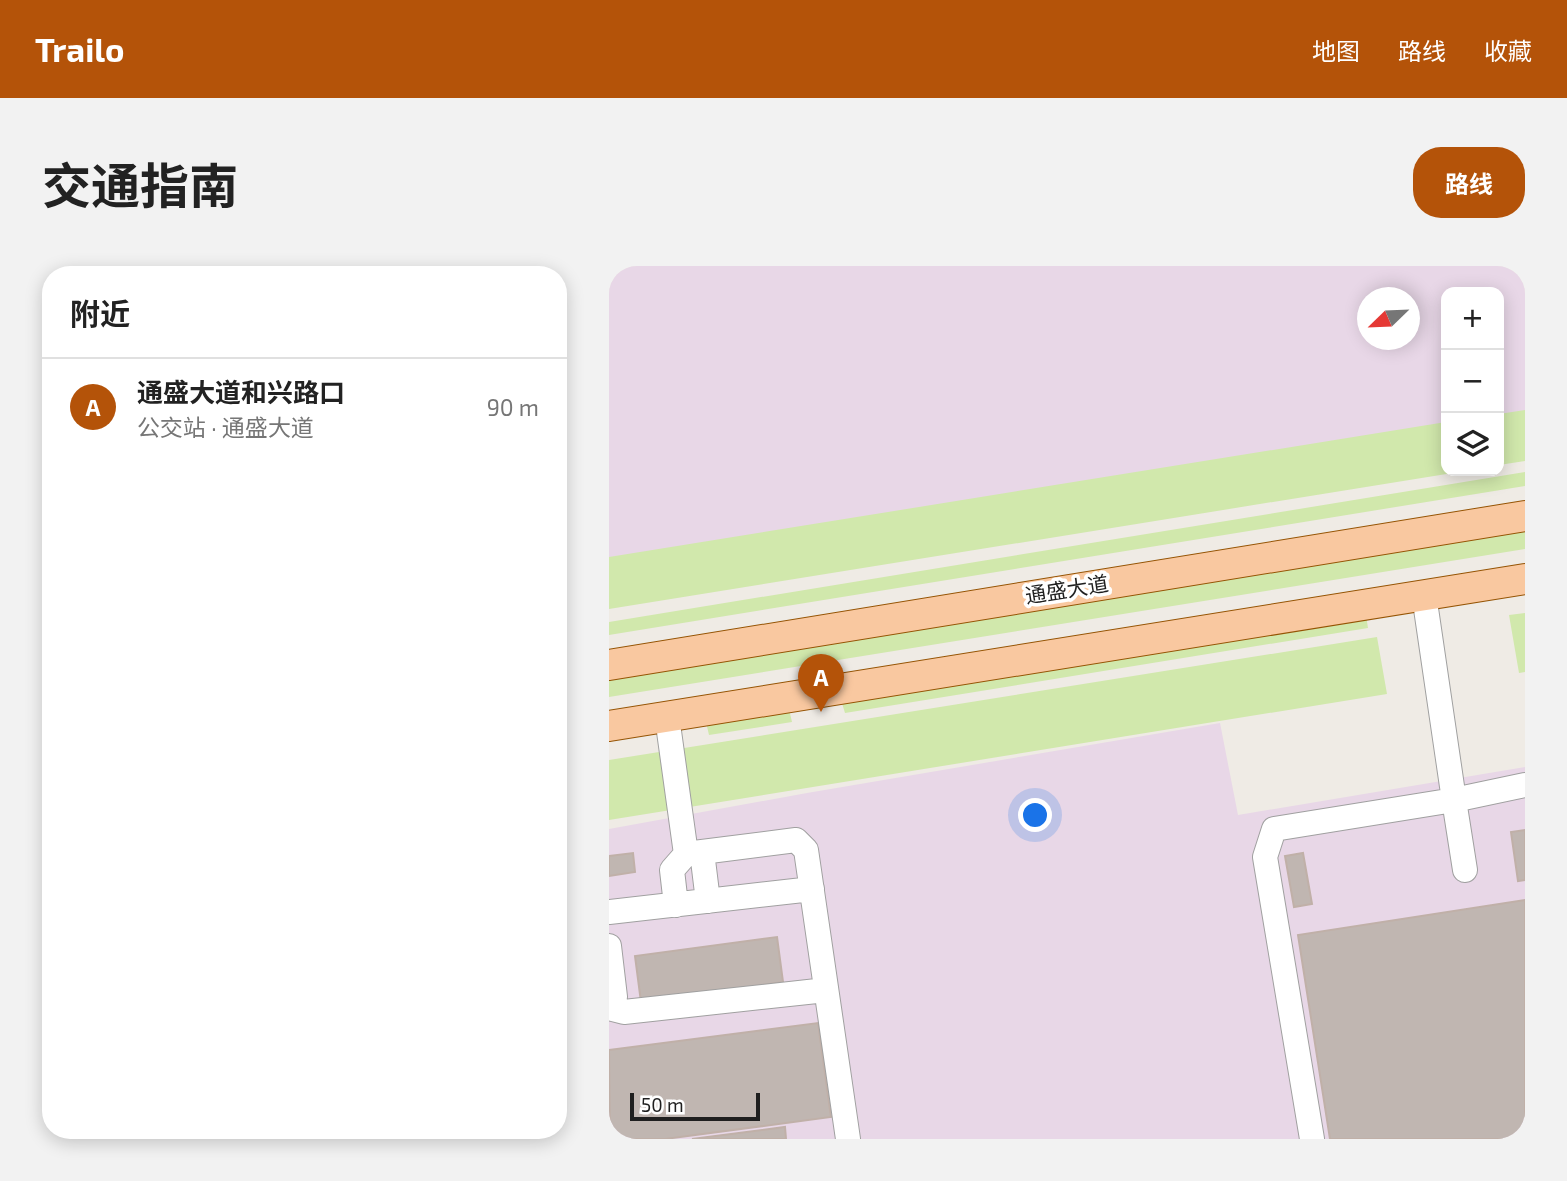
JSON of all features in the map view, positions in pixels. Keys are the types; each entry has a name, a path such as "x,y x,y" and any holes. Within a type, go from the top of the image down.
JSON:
{"main road":[{"name":"通盛大道","path":"609,665 1525,516"},
{"path":"609,726 1525,579"}],"lane":[{"path":"1424,595 1465,870"},
{"path":"667,716 694,853 708,901"},
{"path":"1312,1139 1265,858 1274,829 1454,800 1525,785"},
{"path":"676,905 672,870 694,853 796,840 806,850 848,1139"},
{"path":"609,912 812,889"},
{"path":"609,946 615,997 609,1008 624,1012 826,990"}],"shaded area":[{"path":"609,266 1525,266 1525,422 1504,425 1504,287 1441,287 1441,435 609,562"},
{"path":"1220,723 1238,815 1525,767 1525,1139 609,1139 609,829"}],"green space":[{"path":"1525,410 1525,461 1504,464 1504,413"},
{"path":"1441,423 1441,475 609,609 609,557"},
{"path":"1525,472 1525,486 609,635 609,622"},
{"path":"1525,527 1525,549 609,697 609,675"},
{"path":"1525,613 1525,672 1519,673 1509,615"},
{"path":"1366,615 1368,628 845,713 841,700"},
{"path":"1377,637 1387,694 609,820 609,760"},
{"path":"789,709 792,722 709,735 706,722"}],"building":[{"path":"1525,830 1525,880 1518,881 1511,832"},
{"path":"633,853 635,872 609,876 609,856"},
{"path":"1303,853 1312,904 1294,907 1285,856"},
{"path":"1525,900 1525,1139 1330,1139 1298,935"},
{"path":"777,937 783,982 641,1002 635,956"},
{"path":"818,1023 831,1117 665,1139 610,1139 609,1050"},
{"path":"785,1127 786,1139 692,1139"}],"place":[{"name":"通盛大道和兴路口","path":"821,712"}]}
